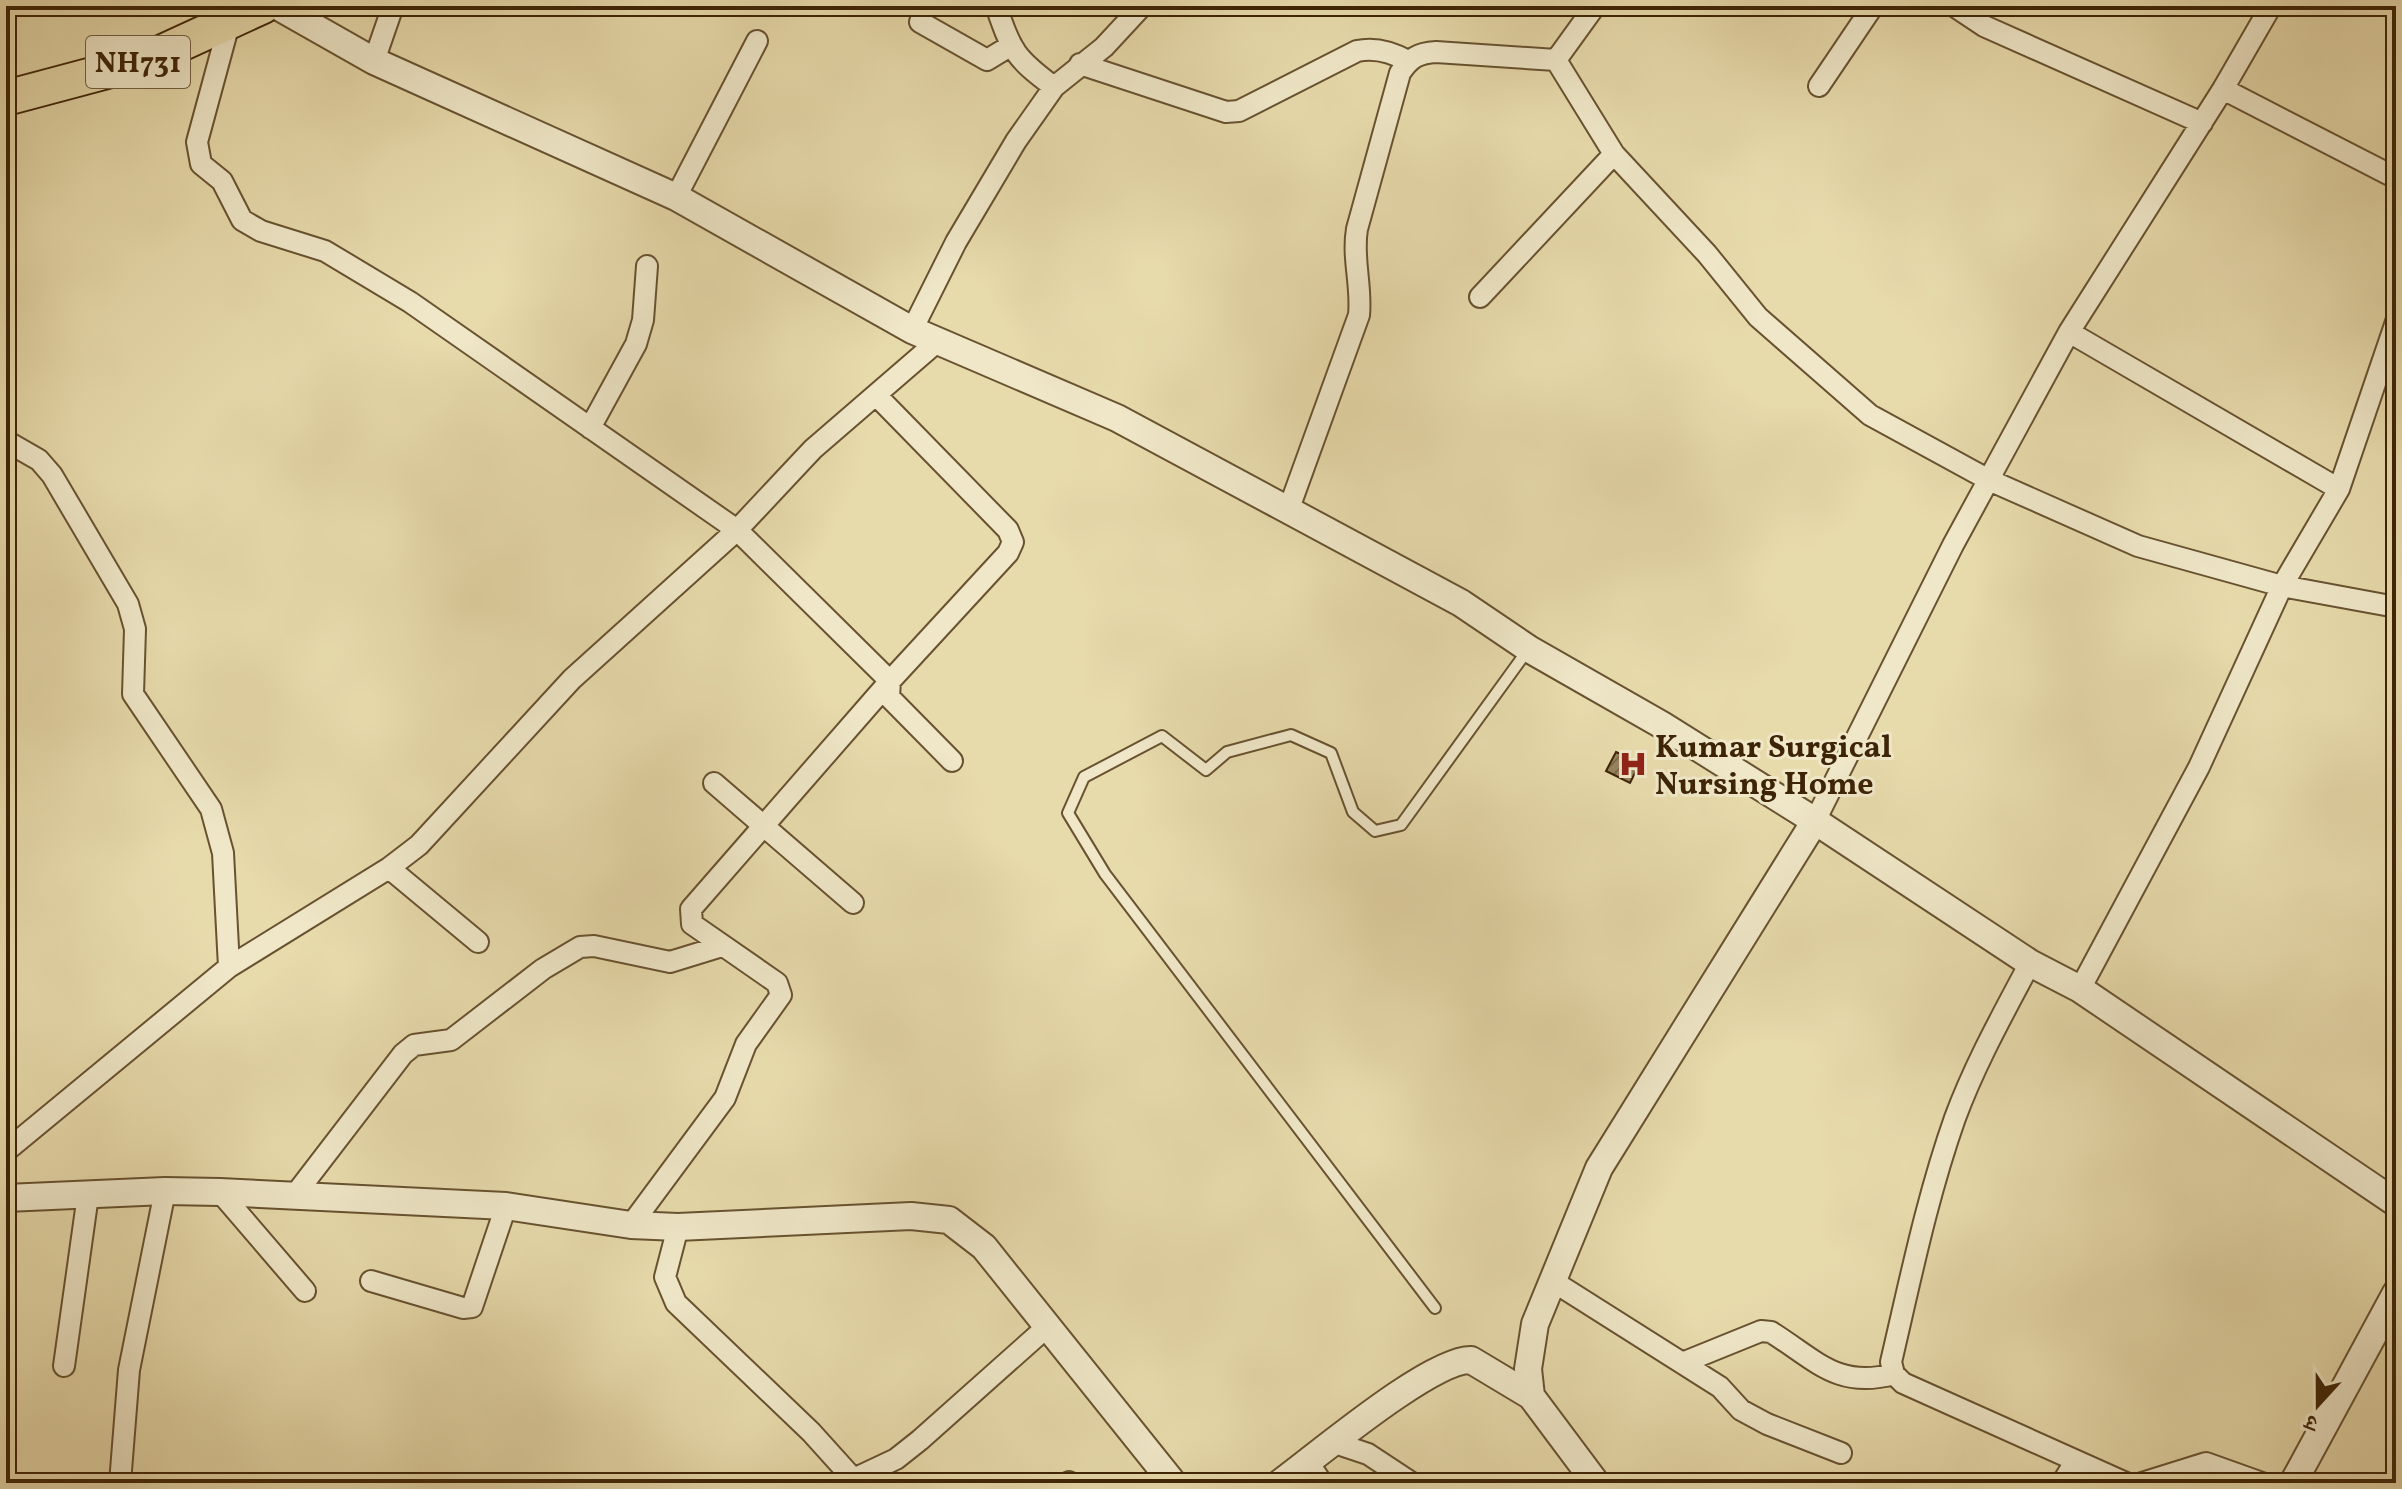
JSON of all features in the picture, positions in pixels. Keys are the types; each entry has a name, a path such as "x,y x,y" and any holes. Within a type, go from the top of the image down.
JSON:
{"highway":[{"name":"NH731","path":"6,98 141,62 222,15 263,6"}],"street":[{"path":"277,6 374,61 676,197 912,330 1117,418 1461,603 1529,649 1662,725 1815,821 2030,963 2080,989 2396,1203"},
{"path":"374,61 393,6"},
{"path":"996,6 1010,46 1020,62 1054,87"},
{"path":"912,330 956,242 1016,141 1054,87 1104,47 1142,6"},
{"path":"1556,60 1595,6"},
{"path":"1819,86 1873,6"},
{"path":"1954,6 1984,26 2202,123"},
{"path":"1531,1396 1528,1369 1535,1324 1599,1168 1815,821 1989,480 2069,332 2202,123 2271,6"},
{"path":"222,15 197,142 201,164 222,181 242,220 261,231 325,251 410,302 737,530 890,681 889,697 952,761"},
{"path":"920,22 987,60 1010,46"},
{"path":"676,197 757,41"},
{"path":"1080,64 1226,112 1239,111 1367,48 1393,53 1408,61"},
{"path":"1288,511 1359,315 1361,296 1354,244 1400,73 1408,61 1421,53 1556,60"},
{"path":"1556,60 1614,154 1707,254 1758,317 1870,415 1989,480 2138,546 2282,586 2396,607"},
{"path":"2223,89 2396,178"},
{"path":"1480,297 1614,154"},
{"path":"590,428 636,344 643,320 647,266"},
{"path":"2080,989 2199,767 2282,586 2339,489 2396,322"},
{"path":"2069,332 2339,489"},
{"path":"6,1151 229,967 389,868 419,845 572,679 737,530 813,449 938,341"},
{"path":"631,1225 725,1098 746,1044 781,995 777,983 692,924 691,909 890,681 1008,553 1013,542 1008,530 876,395"},
{"path":"6,465 14,445 52,475 128,604 135,629 133,694 211,809 223,853 229,967"},
{"path":"714,783 853,903"},
{"path":"389,868 478,942"},
{"path":"294,1196 403,1054 414,1045 451,1040 543,969 580,947 594,946 670,962 722,946"},
{"path":"2030,963 1978,1063 1955,1119 1918,1247 1891,1362 1894,1374 1903,1383 2126,1483"},
{"path":"120,1483 129,1370 165,1191"},
{"path":"6,1198 165,1191 220,1192 506,1206 631,1225 678,1227 911,1216 949,1220 984,1247 1173,1483"},
{"path":"220,1192 305,1291"},
{"path":"64,1366 88,1195"},
{"path":"371,1281 463,1308 472,1307 506,1206"},
{"path":"678,1227 665,1277 676,1303 811,1432 852,1482 908,1450 1048,1326"},
{"path":"1551,1280 1720,1387 1741,1410 1841,1453"},
{"path":"2293,1483 2396,1293"},
{"path":"1682,1363 1761,1331 1771,1332 1845,1378 1872,1379 1894,1374"},
{"path":"1280,1483 1315,1473 1335,1443 1425,1377 1468,1356 1531,1396 1596,1483"},
{"path":"1335,1443 1368,1454 1412,1483"},
{"path":"2062,1483 2075,1462"},
{"path":"2142,1483 2206,1463 2262,1483"}],"lane":[{"path":"1435,1308 1105,874 1068,813 1084,777 1162,736 1206,770 1227,752 1291,735 1331,753 1353,812 1375,831 1401,825 1529,649"}],"building":[{"path":"1616,752 1640,763 1630,783 1606,771"}],"place":[{"name":"Kumar Surgical Nursing Home","path":"1633,764"}]}
